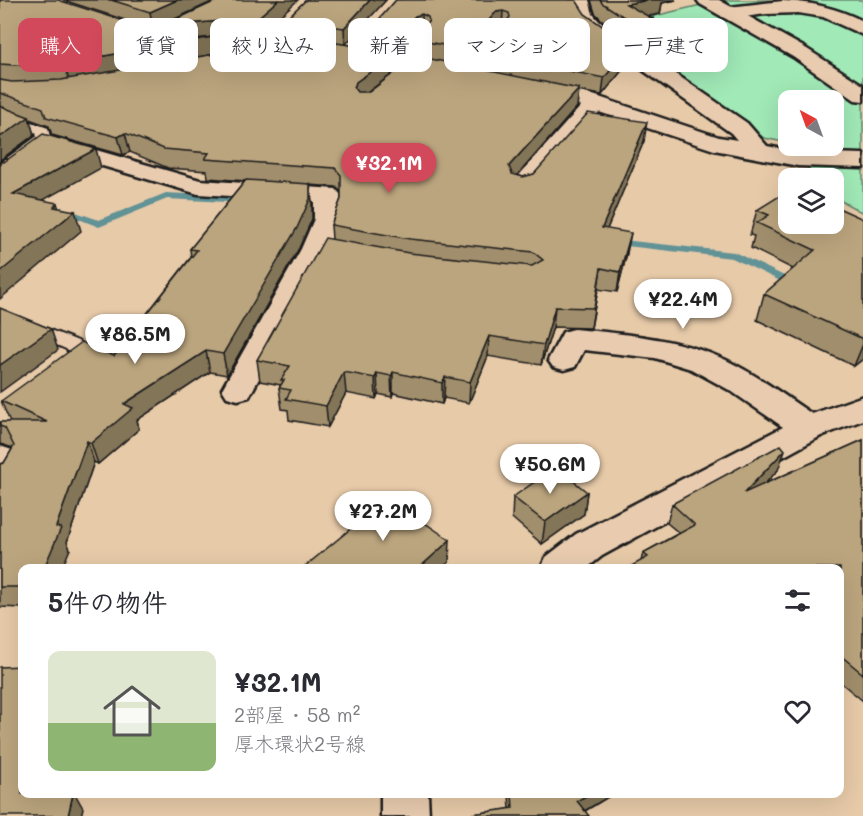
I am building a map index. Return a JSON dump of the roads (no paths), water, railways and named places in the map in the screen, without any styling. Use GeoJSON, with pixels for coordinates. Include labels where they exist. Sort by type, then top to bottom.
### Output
{"type":"FeatureCollection","features":[{"type":"Feature","properties":{"kind":"street"},"geometry":{"type":"LineString","coordinates":[[706,0],[800,53],[863,95]]}},
{"type":"Feature","properties":{"kind":"street"},"geometry":{"type":"LineString","coordinates":[[574,2],[592,25],[739,128],[759,151]]}},
{"type":"Feature","properties":{"kind":"street"},"geometry":{"type":"LineString","coordinates":[[729,13],[779,6],[811,7],[832,12],[863,29]]}},
{"type":"Feature","properties":{"kind":"street"},"geometry":{"type":"LineString","coordinates":[[198,48],[274,42],[229,61],[198,66]]}},
{"type":"Feature","properties":{"kind":"street"},"geometry":{"type":"LineString","coordinates":[[432,70],[488,79]]}},
{"type":"Feature","properties":{"kind":"street"},"geometry":{"type":"LineString","coordinates":[[510,84],[595,103],[714,143],[759,151],[796,168]]}},
{"type":"Feature","properties":{"kind":"street"},"geometry":{"type":"LineString","coordinates":[[507,167],[528,180],[595,103]]}},
{"type":"Feature","properties":{"kind":"street"},"geometry":{"type":"LineString","coordinates":[[0,174],[44,142],[198,187],[327,194],[326,251],[238,389]]}},
{"type":"Feature","properties":{"kind":"street"},"geometry":{"type":"LineString","coordinates":[[806,168],[863,161]]}},
{"type":"Feature","properties":{"kind":"street"},"geometry":{"type":"LineString","coordinates":[[564,360],[574,339],[651,346],[720,370],[809,428]]}},
{"type":"Feature","properties":{"kind":"street"},"geometry":{"type":"LineString","coordinates":[[565,564],[589,545],[809,428],[863,406]]}},
{"type":"Feature","properties":{"kind":"street"},"geometry":{"type":"LineString","coordinates":[[0,459],[3,466],[0,473]]}},
{"type":"Feature","properties":{"kind":"street"},"geometry":{"type":"LineString","coordinates":[[405,798],[405,816]]}},
{"type":"Feature","properties":{"kind":"lane"},"geometry":{"type":"LineString","coordinates":[[0,115],[43,131],[44,142]]}},
{"type":"Feature","properties":{"kind":"lane"},"geometry":{"type":"LineString","coordinates":[[0,315],[72,345],[81,351],[67,361]]}},
{"type":"Feature","properties":{"kind":"waterway"},"geometry":{"type":"LineString","coordinates":[[61,210],[99,224],[166,196],[247,200]]}},
{"type":"Feature","properties":{"kind":"waterway"},"geometry":{"type":"LineString","coordinates":[[613,242],[734,255],[799,286]]}}]}
